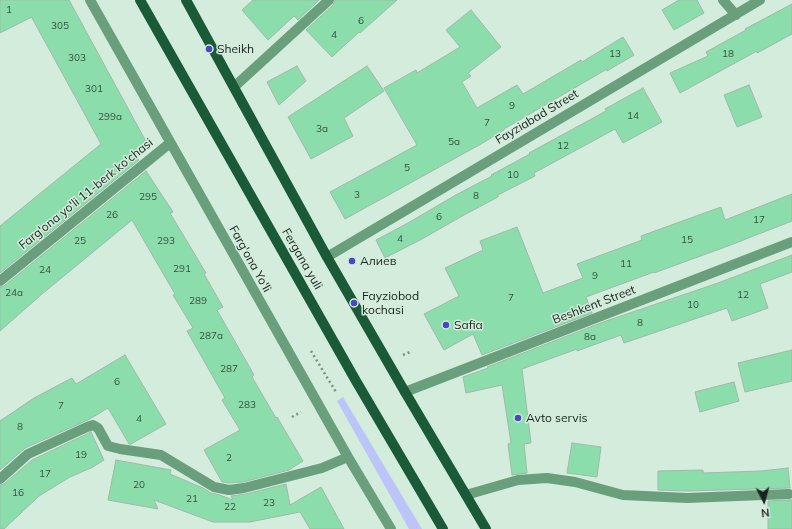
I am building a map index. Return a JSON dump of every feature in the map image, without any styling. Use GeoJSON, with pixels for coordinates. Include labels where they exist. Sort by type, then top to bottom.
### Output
{"type":"FeatureCollection","features":[{"type":"Feature","properties":{"kind":"main road","name":"Fergana yuli"},"geometry":{"type":"LineString","coordinates":[[139,0],[356,381],[443,529]]}},
{"type":"Feature","properties":{"kind":"main road","name":"Fergana yuli"},"geometry":{"type":"LineString","coordinates":[[186,0],[327,257],[486,529]]}},
{"type":"Feature","properties":{"kind":"street","name":"Farg'ona Yo'li"},"geometry":{"type":"LineString","coordinates":[[90,0],[348,457],[391,529]]}},
{"type":"Feature","properties":{"kind":"street"},"geometry":{"type":"LineString","coordinates":[[234,87],[329,0]]}},
{"type":"Feature","properties":{"kind":"street"},"geometry":{"type":"LineString","coordinates":[[723,0],[736,15]]}},
{"type":"Feature","properties":{"kind":"street","name":"Fayziabad Street"},"geometry":{"type":"LineString","coordinates":[[327,257],[760,0]]}},
{"type":"Feature","properties":{"kind":"street","name":"Farg'ona yo'li 11-berk ko'chasi"},"geometry":{"type":"LineString","coordinates":[[0,281],[170,143]]}},
{"type":"Feature","properties":{"kind":"street","name":"Beshkent Street"},"geometry":{"type":"LineString","coordinates":[[405,392],[792,242]]}},
{"type":"Feature","properties":{"kind":"street"},"geometry":{"type":"LineString","coordinates":[[0,479],[28,454],[93,425],[98,428],[108,446],[161,455],[214,487],[230,490],[244,488],[322,468],[348,457]]}},
{"type":"Feature","properties":{"kind":"street"},"geometry":{"type":"LineString","coordinates":[[466,495],[518,480],[547,478],[575,482],[623,495],[687,498],[789,494]]}},
{"type":"Feature","properties":{"kind":"path"},"geometry":{"type":"LineString","coordinates":[[311,351],[336,392]]}},
{"type":"Feature","properties":{"kind":"path"},"geometry":{"type":"LineString","coordinates":[[403,355],[410,352]]}},
{"type":"Feature","properties":{"kind":"path"},"geometry":{"type":"LineString","coordinates":[[292,417],[301,412]]}},
{"type":"Feature","properties":{"kind":"shaded area"},"geometry":{"type":"Polygon","coordinates":[[[343,397],[422,529],[409,529],[337,401],[343,397]]]}},
{"type":"Feature","properties":{"kind":"building"},"geometry":{"type":"Polygon","coordinates":[[[0,0],[69,0],[149,147],[135,155],[139,160],[0,273],[0,226],[101,144],[32,17],[0,33],[0,0]]]}},
{"type":"Feature","properties":{"kind":"building"},"geometry":{"type":"Polygon","coordinates":[[[253,0],[319,0],[298,20],[294,16],[268,40],[242,10],[253,0]]]}},
{"type":"Feature","properties":{"kind":"building"},"geometry":{"type":"Polygon","coordinates":[[[335,0],[397,0],[332,57],[306,30],[333,5],[335,0]]]}},
{"type":"Feature","properties":{"kind":"building"},"geometry":{"type":"Polygon","coordinates":[[[679,0],[697,0],[704,13],[674,30],[662,10],[679,0]]]}},
{"type":"Feature","properties":{"kind":"building"},"geometry":{"type":"Polygon","coordinates":[[[792,4],[792,34],[757,53],[757,51],[680,93],[670,73],[708,56],[706,52],[792,4]]]}},
{"type":"Feature","properties":{"kind":"building"},"geometry":{"type":"Polygon","coordinates":[[[471,10],[501,47],[468,73],[471,76],[462,82],[477,108],[517,85],[523,94],[581,60],[582,62],[623,37],[634,55],[607,71],[607,69],[481,144],[345,219],[330,192],[417,145],[384,88],[416,70],[417,73],[460,47],[446,30],[471,10]]]}},
{"type":"Feature","properties":{"kind":"building"},"geometry":{"type":"Polygon","coordinates":[[[297,66],[306,81],[279,105],[267,82],[297,66]]]}},
{"type":"Feature","properties":{"kind":"building"},"geometry":{"type":"Polygon","coordinates":[[[367,66],[384,91],[344,118],[353,136],[311,159],[288,117],[367,66]]]}},
{"type":"Feature","properties":{"kind":"building"},"geometry":{"type":"Polygon","coordinates":[[[749,85],[762,117],[737,127],[724,95],[749,85]]]}},
{"type":"Feature","properties":{"kind":"building"},"geometry":{"type":"Polygon","coordinates":[[[643,88],[662,122],[623,143],[615,129],[534,173],[535,176],[498,195],[498,197],[385,258],[376,240],[492,176],[491,175],[606,111],[605,109],[643,88]]]}},
{"type":"Feature","properties":{"kind":"building"},"geometry":{"type":"Polygon","coordinates":[[[146,171],[173,212],[170,213],[206,273],[204,274],[223,307],[217,310],[254,375],[252,377],[303,461],[289,470],[243,482],[222,482],[204,450],[240,430],[222,400],[225,398],[187,331],[193,328],[132,220],[42,294],[0,331],[0,287],[4,286],[146,171]]]}},
{"type":"Feature","properties":{"kind":"building"},"geometry":{"type":"Polygon","coordinates":[[[792,194],[792,221],[728,246],[586,297],[592,313],[482,355],[473,334],[444,350],[424,314],[459,296],[445,268],[483,250],[480,241],[517,227],[543,293],[583,278],[577,264],[642,240],[641,236],[721,207],[725,220],[792,194]]]}},
{"type":"Feature","properties":{"kind":"building"},"geometry":{"type":"Polygon","coordinates":[[[792,255],[792,272],[760,284],[768,308],[732,321],[727,308],[624,343],[621,335],[522,369],[531,443],[524,444],[527,473],[512,475],[508,444],[511,443],[502,385],[466,393],[463,377],[606,321],[718,283],[792,255]]]}},
{"type":"Feature","properties":{"kind":"building"},"geometry":{"type":"Polygon","coordinates":[[[792,350],[792,381],[745,392],[738,363],[792,350]]]}},
{"type":"Feature","properties":{"kind":"building"},"geometry":{"type":"Polygon","coordinates":[[[125,355],[166,424],[129,444],[108,408],[88,420],[25,448],[0,470],[0,421],[34,398],[72,378],[76,384],[125,355]]]}},
{"type":"Feature","properties":{"kind":"building"},"geometry":{"type":"Polygon","coordinates":[[[734,382],[739,401],[700,412],[695,392],[734,382]]]}},
{"type":"Feature","properties":{"kind":"building"},"geometry":{"type":"Polygon","coordinates":[[[91,432],[104,460],[93,467],[70,477],[39,496],[4,529],[0,529],[0,485],[4,484],[32,460],[91,432]]]}},
{"type":"Feature","properties":{"kind":"building"},"geometry":{"type":"Polygon","coordinates":[[[572,443],[601,447],[597,477],[567,473],[572,443]]]}},
{"type":"Feature","properties":{"kind":"building"},"geometry":{"type":"Polygon","coordinates":[[[116,460],[171,470],[170,474],[211,493],[233,500],[231,496],[246,494],[286,484],[290,505],[321,487],[344,529],[310,529],[300,512],[250,522],[213,522],[154,500],[158,509],[108,500],[116,460]]]}},
{"type":"Feature","properties":{"kind":"building"},"geometry":{"type":"Polygon","coordinates":[[[788,468],[790,488],[687,491],[658,490],[658,471],[703,470],[703,473],[761,471],[788,468]]]}},
{"type":"Feature","properties":{"kind":"building"},"geometry":{"type":"Polygon","coordinates":[[[792,500],[792,529],[768,529],[768,501],[792,500]]]}},
{"type":"Feature","properties":{"kind":"place","name":"Sheikh"},"geometry":{"type":"Point","coordinates":[209,49]}},
{"type":"Feature","properties":{"kind":"place","name":"Алиев"},"geometry":{"type":"Point","coordinates":[352,261]}},
{"type":"Feature","properties":{"kind":"place","name":"Fayziobod kochasi"},"geometry":{"type":"Point","coordinates":[354,303]}},
{"type":"Feature","properties":{"kind":"place","name":"Safia"},"geometry":{"type":"Point","coordinates":[446,325]}},
{"type":"Feature","properties":{"kind":"place","name":"Avto servis"},"geometry":{"type":"Point","coordinates":[518,418]}}]}
